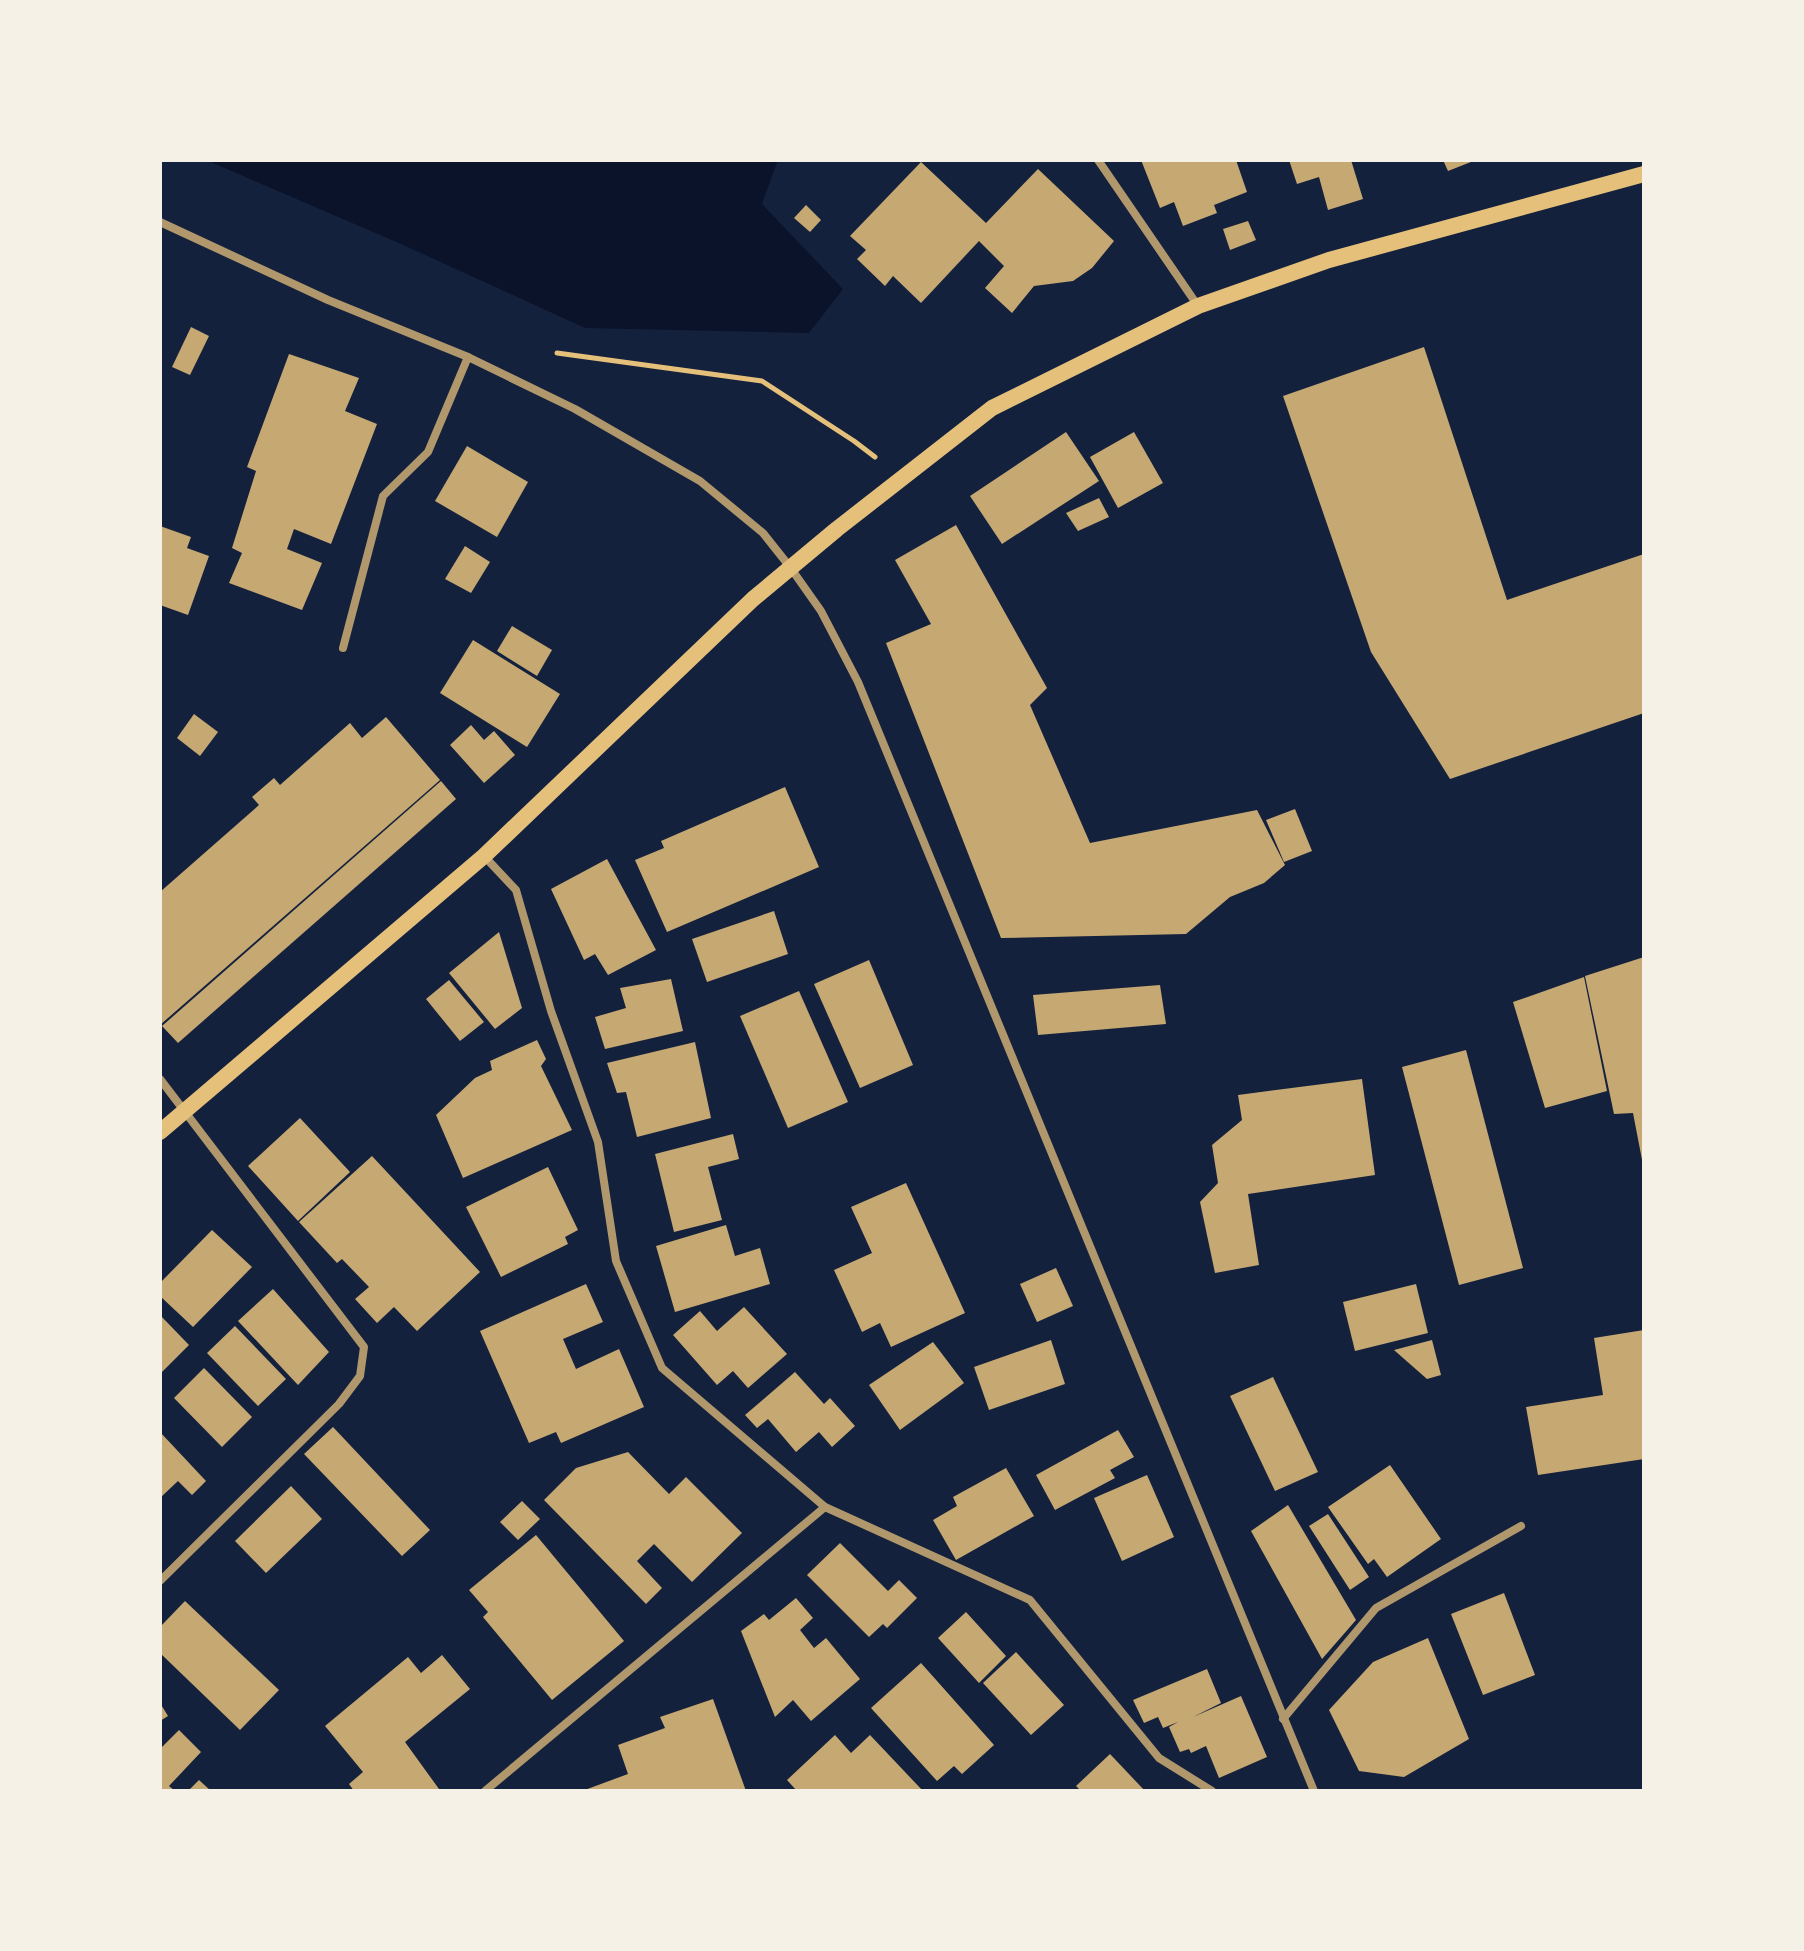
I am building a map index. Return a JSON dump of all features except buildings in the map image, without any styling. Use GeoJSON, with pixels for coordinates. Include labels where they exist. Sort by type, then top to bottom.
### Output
{"type":"FeatureCollection","features":[{"type":"Feature","properties":{"kind":"main road"},"geometry":{"type":"LineString","coordinates":[[160,1132],[484,856],[753,599],[992,408],[1198,306],[1329,260],[1644,174]]}},
{"type":"Feature","properties":{"kind":"street"},"geometry":{"type":"LineString","coordinates":[[1098,160],[1198,306]]}},
{"type":"Feature","properties":{"kind":"street"},"geometry":{"type":"LineString","coordinates":[[160,222],[328,300],[468,357],[575,409],[700,481],[763,533],[790,567],[821,611],[858,682],[1314,1791]]}},
{"type":"Feature","properties":{"kind":"street"},"geometry":{"type":"LineString","coordinates":[[343,648],[383,496],[428,452],[468,357]]}},
{"type":"Feature","properties":{"kind":"street"},"geometry":{"type":"LineString","coordinates":[[484,856],[516,890],[551,1011],[598,1142],[616,1261],[662,1368],[825,1507],[1030,1600],[1159,1758],[1212,1791]]}},
{"type":"Feature","properties":{"kind":"street"},"geometry":{"type":"LineString","coordinates":[[160,1079],[364,1347],[360,1376],[339,1404],[160,1581]]}},
{"type":"Feature","properties":{"kind":"street"},"geometry":{"type":"LineString","coordinates":[[485,1791],[825,1507]]}},
{"type":"Feature","properties":{"kind":"street"},"geometry":{"type":"LineString","coordinates":[[1283,1719],[1376,1608],[1521,1526]]}},
{"type":"Feature","properties":{"kind":"path"},"geometry":{"type":"LineString","coordinates":[[557,353],[762,381],[876,458]]}},
{"type":"Feature","properties":{"kind":"water"},"geometry":{"type":"Polygon","coordinates":[[[206,160],[778,160],[762,204],[843,289],[809,333],[585,328],[206,160]]]}}]}
